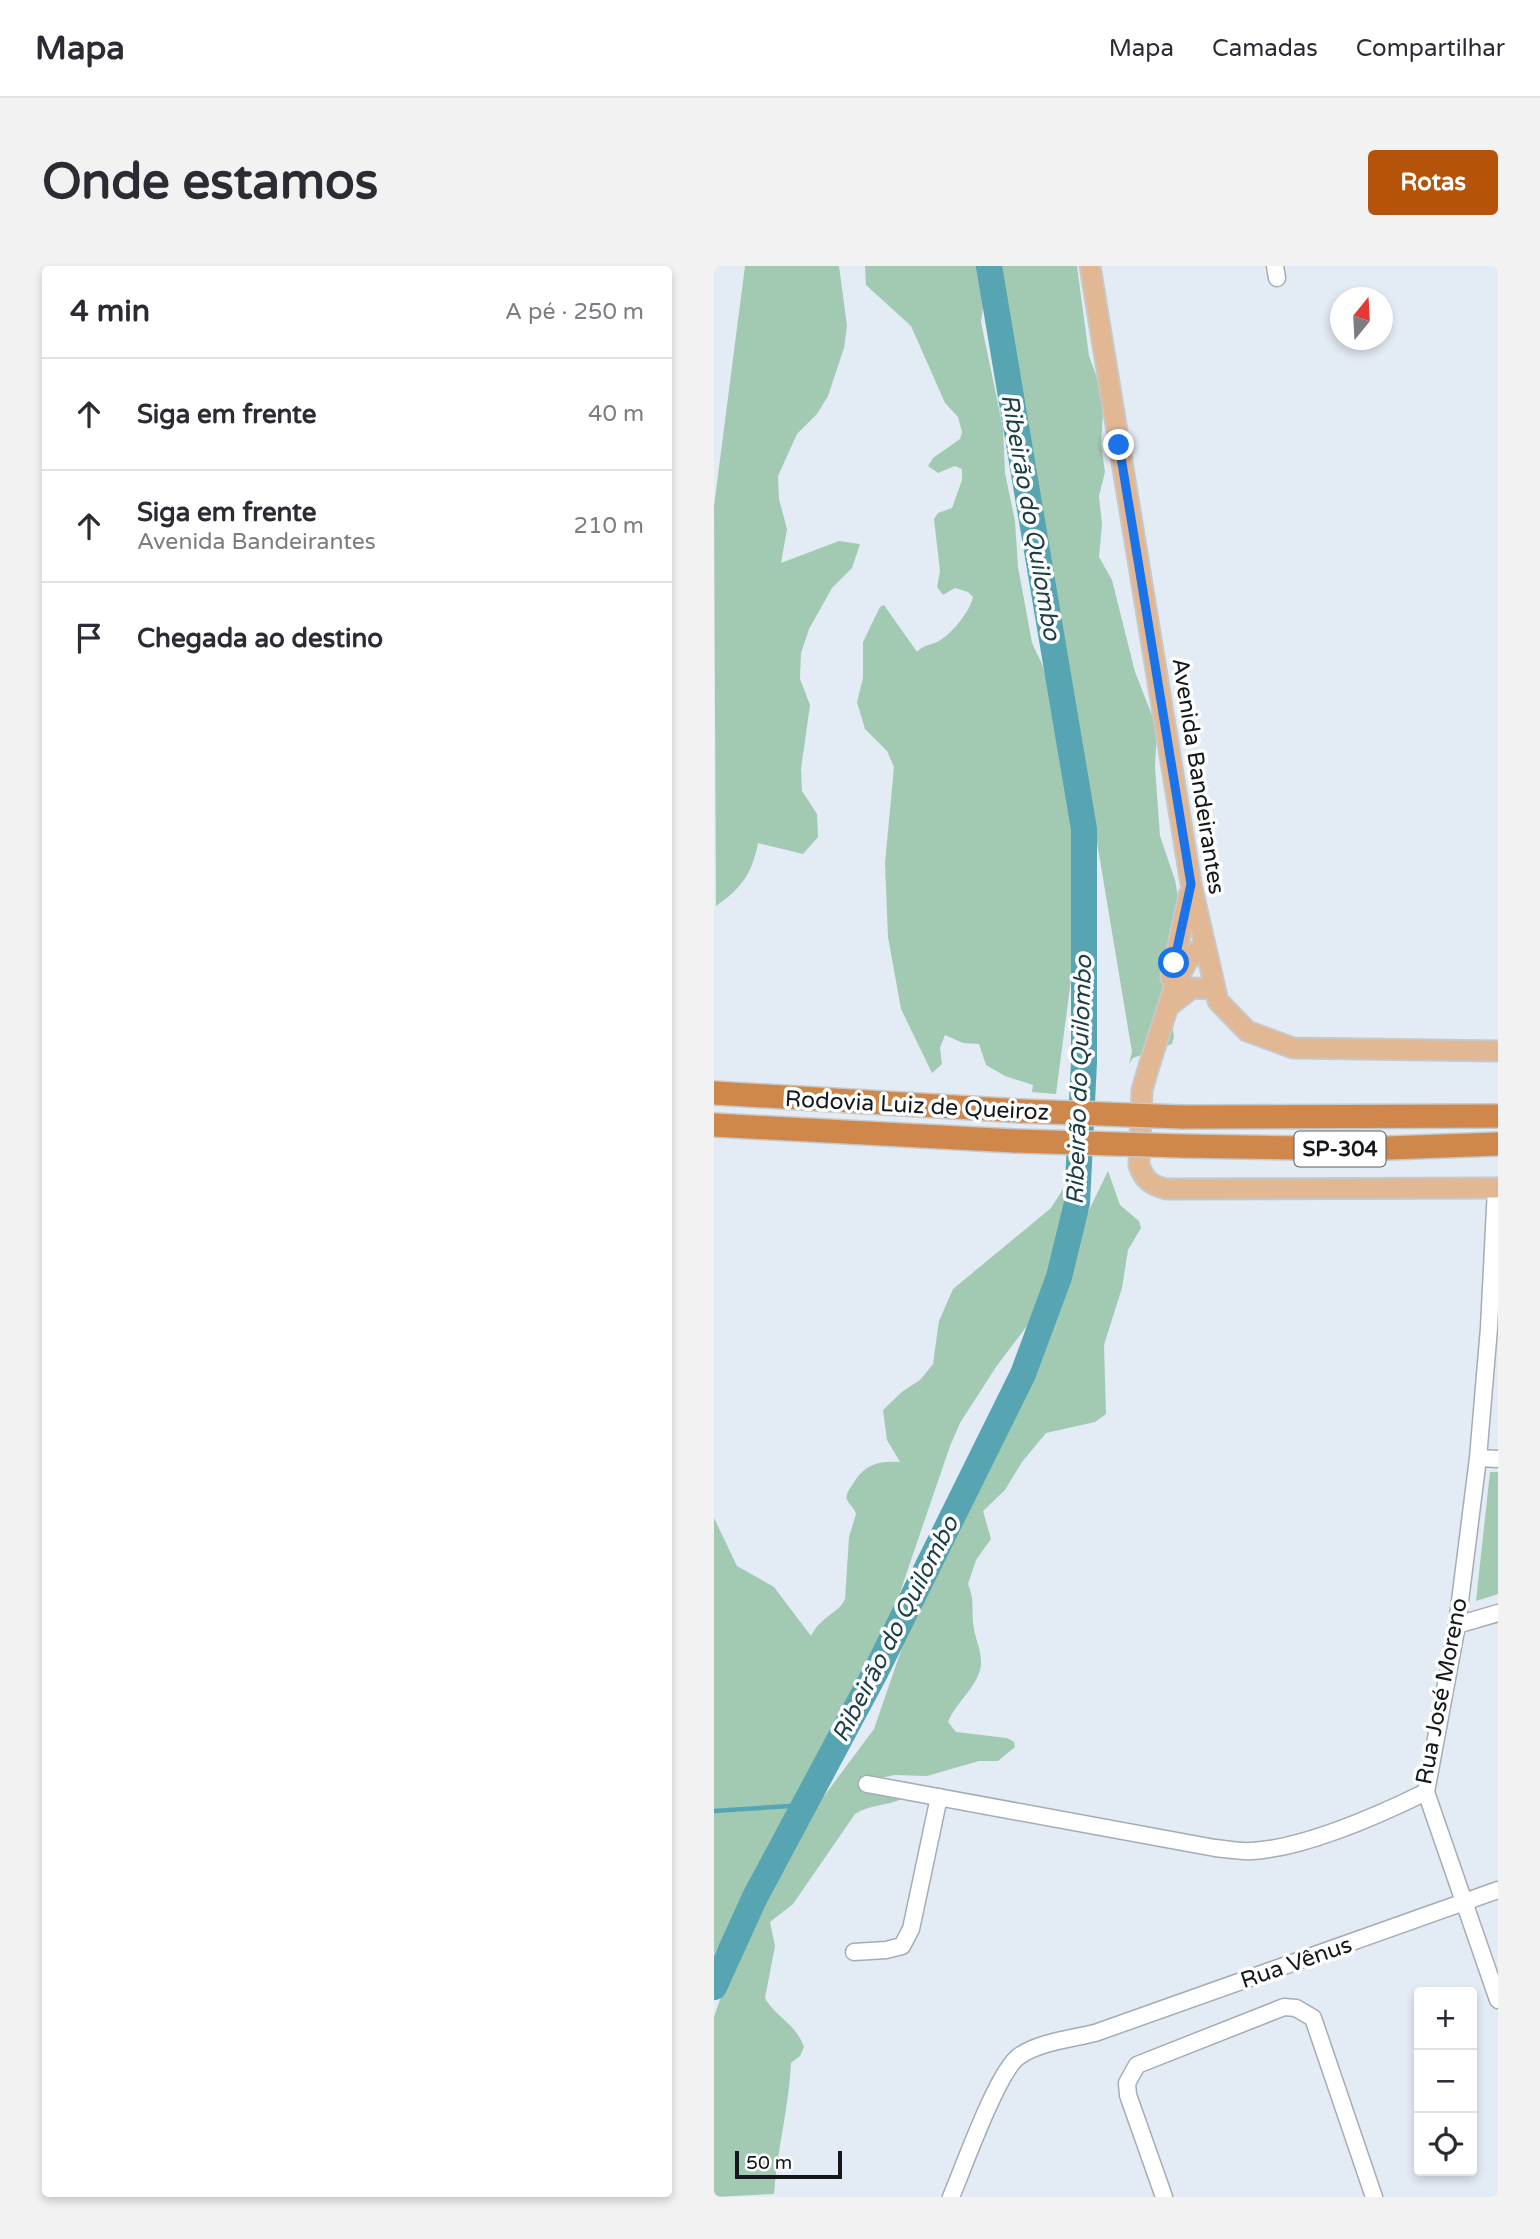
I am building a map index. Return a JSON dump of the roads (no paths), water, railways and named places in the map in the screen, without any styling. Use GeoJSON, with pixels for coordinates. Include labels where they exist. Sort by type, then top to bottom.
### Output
{"type":"FeatureCollection","features":[{"type":"Feature","properties":{"kind":"highway","name":"Rodovia Luiz de Queiroz"},"geometry":{"type":"LineString","coordinates":[[714,1093],[1021,1111],[1182,1117],[1498,1116]]}},
{"type":"Feature","properties":{"kind":"highway"},"geometry":{"type":"LineString","coordinates":[[1341,1118],[1498,1106]]}},
{"type":"Feature","properties":{"kind":"highway","name":"Rodovia Luiz de Queiroz"},"geometry":{"type":"LineString","coordinates":[[714,1125],[1015,1141],[1182,1146],[1361,1149],[1498,1144]]}},
{"type":"Feature","properties":{"kind":"main road","name":"Avenida Bandeirantes"},"geometry":{"type":"LineString","coordinates":[[1090,266],[1191,884],[1214,989],[1225,1010],[1247,1031],[1293,1048],[1498,1051]]}},
{"type":"Feature","properties":{"kind":"main road"},"geometry":{"type":"LineString","coordinates":[[1170,1005],[1167,994],[1191,884]]}},
{"type":"Feature","properties":{"kind":"main road"},"geometry":{"type":"LineString","coordinates":[[1205,952],[1182,968],[1142,1090],[1139,1165],[1143,1176],[1153,1185],[1166,1189],[1497,1188]]}},
{"type":"Feature","properties":{"kind":"main road"},"geometry":{"type":"LineString","coordinates":[[1170,1005],[1192,988],[1214,989]]}},
{"type":"Feature","properties":{"kind":"street","name":"Rua José Moreno"},"geometry":{"type":"LineString","coordinates":[[867,1784],[1214,1848],[1252,1851],[1289,1845],[1387,1812],[1426,1792],[1457,1625],[1494,1328],[1497,1188]]}},
{"type":"Feature","properties":{"kind":"street"},"geometry":{"type":"LineString","coordinates":[[1478,1458],[1498,1459]]}},
{"type":"Feature","properties":{"kind":"street"},"geometry":{"type":"LineString","coordinates":[[1457,1625],[1498,1613]]}},
{"type":"Feature","properties":{"kind":"street"},"geometry":{"type":"LineString","coordinates":[[1426,1792],[1498,2000]]}},
{"type":"Feature","properties":{"kind":"street"},"geometry":{"type":"LineString","coordinates":[[854,1952],[902,1946],[911,1929],[939,1797]]}},
{"type":"Feature","properties":{"kind":"street","name":"Rua Vênus"},"geometry":{"type":"LineString","coordinates":[[951,2197],[997,2090],[1017,2057],[1034,2049],[1095,2033],[1498,1890]]}},
{"type":"Feature","properties":{"kind":"street"},"geometry":{"type":"LineString","coordinates":[[1164,2197],[1128,2095],[1130,2075],[1137,2065],[1284,2007],[1296,2008],[1313,2018],[1374,2197]]}},
{"type":"Feature","properties":{"kind":"waterway","name":"Ribeirão do Quilombo"},"geometry":{"type":"LineString","coordinates":[[714,1987],[755,1897],[876,1671],[1023,1374],[1059,1277],[1077,1203],[1084,1062],[1084,829],[989,266]]}},
{"type":"Feature","properties":{"kind":"waterway"},"geometry":{"type":"LineString","coordinates":[[714,1811],[806,1805]]}}]}
